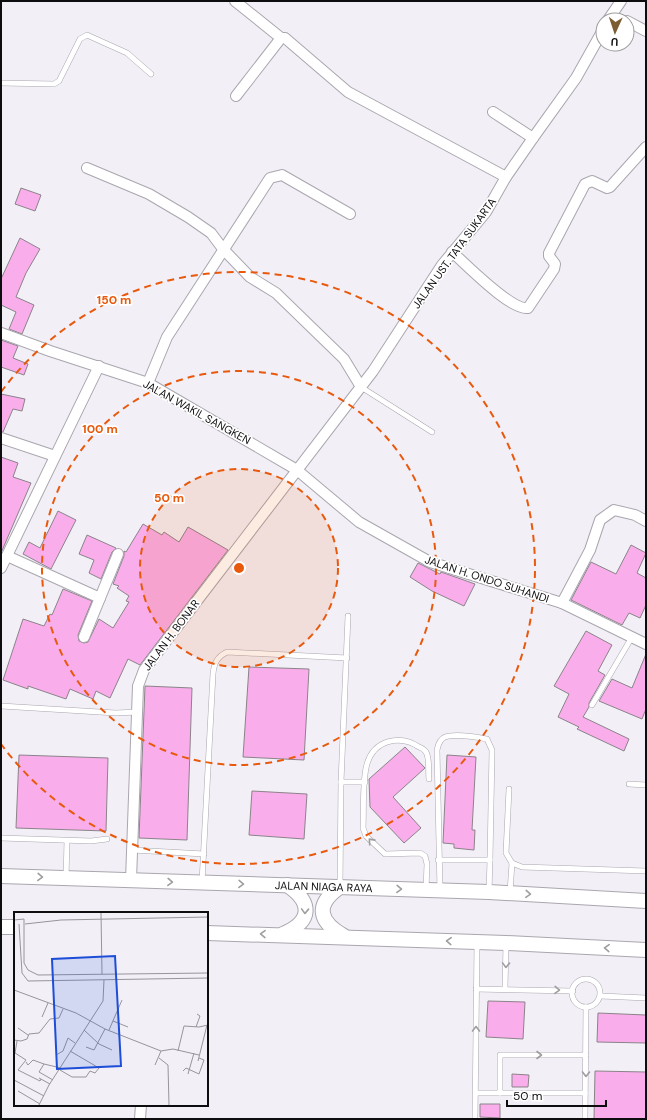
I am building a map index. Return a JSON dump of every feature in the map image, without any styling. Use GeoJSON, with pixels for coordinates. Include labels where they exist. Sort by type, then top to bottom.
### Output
{"type":"FeatureCollection","features":[{"type":"Feature","properties":{"kind":"main road","name":"JALAN NIAGA RAYA"},"geometry":{"type":"LineString","coordinates":[[1,876],[489,892],[646,901]]}},
{"type":"Feature","properties":{"kind":"main road"},"geometry":{"type":"LineString","coordinates":[[284,934],[297,928],[305,918],[305,905],[299,894],[286,885]]}},
{"type":"Feature","properties":{"kind":"main road"},"geometry":{"type":"LineString","coordinates":[[340,887],[328,895],[323,907],[324,919],[331,929],[344,937]]}},
{"type":"Feature","properties":{"kind":"main road"},"geometry":{"type":"LineString","coordinates":[[1,927],[14,928]]}},
{"type":"Feature","properties":{"kind":"main road"},"geometry":{"type":"LineString","coordinates":[[208,933],[284,934],[646,950]]}},
{"type":"Feature","properties":{"kind":"street"},"geometry":{"type":"LineString","coordinates":[[235,1],[281,38],[286,38],[348,92],[506,177]]}},
{"type":"Feature","properties":{"kind":"street"},"geometry":{"type":"LineString","coordinates":[[613,12],[620,1]]}},
{"type":"Feature","properties":{"kind":"street"},"geometry":{"type":"LineString","coordinates":[[635,26],[646,31]]}},
{"type":"Feature","properties":{"kind":"street"},"geometry":{"type":"LineString","coordinates":[[236,96],[281,38]]}},
{"type":"Feature","properties":{"kind":"street","name":"JALAN UST. TATA SUKARTA"},"geometry":{"type":"LineString","coordinates":[[297,470],[361,387],[452,252],[486,212],[506,177],[576,78],[595,44]]}},
{"type":"Feature","properties":{"kind":"street"},"geometry":{"type":"LineString","coordinates":[[493,112],[533,138]]}},
{"type":"Feature","properties":{"kind":"street"},"geometry":{"type":"LineString","coordinates":[[452,252],[506,300],[523,308],[528,308],[554,269],[555,264],[549,256],[549,252],[585,184],[592,181],[606,188],[610,186],[646,146]]}},
{"type":"Feature","properties":{"kind":"street"},"geometry":{"type":"LineString","coordinates":[[87,168],[149,194],[188,217],[211,233],[223,249],[250,277],[276,293],[290,305],[344,358],[361,387]]}},
{"type":"Feature","properties":{"kind":"street"},"geometry":{"type":"LineString","coordinates":[[148,383],[167,337],[270,178],[276,175],[282,176],[350,214]]}},
{"type":"Feature","properties":{"kind":"street","name":"JALAN WAKIL SANGKEN"},"geometry":{"type":"LineString","coordinates":[[1,333],[50,351],[148,383],[297,470]]}},
{"type":"Feature","properties":{"kind":"street"},"geometry":{"type":"LineString","coordinates":[[1,568],[99,366]]}},
{"type":"Feature","properties":{"kind":"street"},"geometry":{"type":"LineString","coordinates":[[1,438],[55,456]]}},
{"type":"Feature","properties":{"kind":"street","name":"JALAN H. ONDO SUHANDI"},"geometry":{"type":"LineString","coordinates":[[297,470],[360,522],[430,562],[562,604],[646,644]]}},
{"type":"Feature","properties":{"kind":"street","name":"JALAN H. BONAR"},"geometry":{"type":"LineString","coordinates":[[131,880],[138,686],[144,670],[297,470]]}},
{"type":"Feature","properties":{"kind":"street"},"geometry":{"type":"LineString","coordinates":[[562,604],[590,550],[600,520],[614,510],[634,515],[646,521]]}},
{"type":"Feature","properties":{"kind":"street"},"geometry":{"type":"LineString","coordinates":[[84,637],[118,554]]}},
{"type":"Feature","properties":{"kind":"street"},"geometry":{"type":"LineString","coordinates":[[6,556],[100,598]]}},
{"type":"Feature","properties":{"kind":"street"},"geometry":{"type":"LineString","coordinates":[[140,1106],[140,1119]]}},
{"type":"Feature","properties":{"kind":"lane"},"geometry":{"type":"LineString","coordinates":[[1,83],[54,84],[59,81],[80,39],[87,35],[127,53],[152,74]]}},
{"type":"Feature","properties":{"kind":"lane"},"geometry":{"type":"LineString","coordinates":[[361,387],[432,432]]}},
{"type":"Feature","properties":{"kind":"lane"},"geometry":{"type":"LineString","coordinates":[[340,887],[341,782],[348,616]]}},
{"type":"Feature","properties":{"kind":"lane"},"geometry":{"type":"LineString","coordinates":[[592,706],[632,637]]}},
{"type":"Feature","properties":{"kind":"lane"},"geometry":{"type":"LineString","coordinates":[[202,883],[213,674],[216,661],[220,655],[227,652],[347,658]]}},
{"type":"Feature","properties":{"kind":"lane"},"geometry":{"type":"LineString","coordinates":[[1,706],[116,713],[138,712]]}},
{"type":"Feature","properties":{"kind":"lane"},"geometry":{"type":"LineString","coordinates":[[433,891],[438,860],[437,750],[439,742],[445,737],[454,736],[480,738],[487,740],[490,744],[489,892]]}},
{"type":"Feature","properties":{"kind":"lane"},"geometry":{"type":"LineString","coordinates":[[428,779],[427,756],[425,750],[414,744],[394,739],[383,743],[367,763],[363,828],[364,833],[385,854],[420,853],[425,856],[433,891]]}},
{"type":"Feature","properties":{"kind":"lane"},"geometry":{"type":"LineString","coordinates":[[341,782],[365,782]]}},
{"type":"Feature","properties":{"kind":"lane"},"geometry":{"type":"LineString","coordinates":[[629,784],[646,784]]}},
{"type":"Feature","properties":{"kind":"lane"},"geometry":{"type":"LineString","coordinates":[[509,789],[506,853],[512,863],[510,893]]}},
{"type":"Feature","properties":{"kind":"lane"},"geometry":{"type":"LineString","coordinates":[[1,838],[101,841],[107,839]]}},
{"type":"Feature","properties":{"kind":"lane"},"geometry":{"type":"LineString","coordinates":[[66,878],[67,840]]}},
{"type":"Feature","properties":{"kind":"lane"},"geometry":{"type":"LineString","coordinates":[[132,850],[204,854]]}},
{"type":"Feature","properties":{"kind":"lane"},"geometry":{"type":"LineString","coordinates":[[438,860],[490,860]]}},
{"type":"Feature","properties":{"kind":"lane"},"geometry":{"type":"LineString","coordinates":[[512,863],[522,867],[646,871]]}},
{"type":"Feature","properties":{"kind":"lane"},"geometry":{"type":"LineString","coordinates":[[475,1119],[476,942]]}},
{"type":"Feature","properties":{"kind":"lane"},"geometry":{"type":"LineString","coordinates":[[505,988],[506,943]]}},
{"type":"Feature","properties":{"kind":"lane"},"geometry":{"type":"LineString","coordinates":[[582,980],[591,980],[599,986],[601,996],[596,1004],[586,1007],[577,1004],[572,996],[572,991],[578,982],[582,980]]}},
{"type":"Feature","properties":{"kind":"lane"},"geometry":{"type":"LineString","coordinates":[[476,989],[505,988],[572,991]]}},
{"type":"Feature","properties":{"kind":"lane"},"geometry":{"type":"LineString","coordinates":[[601,996],[646,998]]}},
{"type":"Feature","properties":{"kind":"lane"},"geometry":{"type":"LineString","coordinates":[[585,1119],[586,1007]]}},
{"type":"Feature","properties":{"kind":"lane"},"geometry":{"type":"LineString","coordinates":[[500,1093],[500,1055],[586,1056]]}},
{"type":"Feature","properties":{"kind":"lane"},"geometry":{"type":"LineString","coordinates":[[476,1093],[586,1093]]}},
{"type":"Feature","properties":{"kind":"building"},"geometry":{"type":"Polygon","coordinates":[[[21,188],[41,195],[35,211],[15,204],[21,188]]]}},
{"type":"Feature","properties":{"kind":"building"},"geometry":{"type":"Polygon","coordinates":[[[20,238],[40,249],[26,273],[16,297],[34,305],[22,334],[9,329],[16,312],[1,305],[1,279],[20,238]]]}},
{"type":"Feature","properties":{"kind":"building"},"geometry":{"type":"Polygon","coordinates":[[[1,340],[18,346],[13,358],[28,364],[24,375],[1,367],[1,340]]]}},
{"type":"Feature","properties":{"kind":"building"},"geometry":{"type":"Polygon","coordinates":[[[1,394],[25,399],[22,411],[13,409],[3,432],[1,432],[1,394]]]}},
{"type":"Feature","properties":{"kind":"building"},"geometry":{"type":"Polygon","coordinates":[[[1,457],[18,463],[13,477],[31,483],[1,553],[1,457]]]}},
{"type":"Feature","properties":{"kind":"building"},"geometry":{"type":"Polygon","coordinates":[[[58,511],[76,520],[51,569],[23,554],[29,542],[40,548],[58,511]]]}},
{"type":"Feature","properties":{"kind":"building"},"geometry":{"type":"Polygon","coordinates":[[[143,524],[162,535],[164,532],[179,542],[188,527],[228,550],[140,665],[128,659],[110,698],[96,691],[93,699],[70,689],[66,699],[28,686],[28,689],[3,680],[23,619],[44,626],[50,614],[52,615],[63,589],[92,601],[78,635],[79,641],[84,643],[88,642],[99,619],[113,628],[129,602],[126,601],[129,596],[117,588],[119,586],[113,584],[124,556],[124,551],[126,552],[143,524]]]}},
{"type":"Feature","properties":{"kind":"building"},"geometry":{"type":"Polygon","coordinates":[[[87,535],[116,548],[112,552],[101,579],[89,573],[94,560],[79,554],[87,535]]]}},
{"type":"Feature","properties":{"kind":"building"},"geometry":{"type":"Polygon","coordinates":[[[631,545],[646,553],[637,573],[646,578],[646,605],[640,618],[629,613],[622,625],[571,600],[591,562],[616,574],[631,545]]]}},
{"type":"Feature","properties":{"kind":"building"},"geometry":{"type":"Polygon","coordinates":[[[418,563],[440,574],[441,572],[475,584],[464,606],[432,591],[410,577],[418,563]]]}},
{"type":"Feature","properties":{"kind":"building"},"geometry":{"type":"Polygon","coordinates":[[[586,631],[612,645],[598,671],[605,675],[583,717],[629,739],[624,751],[577,729],[579,727],[558,717],[569,694],[554,686],[586,631]]]}},
{"type":"Feature","properties":{"kind":"building"},"geometry":{"type":"Polygon","coordinates":[[[646,654],[646,709],[642,719],[599,701],[612,679],[632,688],[646,654]]]}},
{"type":"Feature","properties":{"kind":"building"},"geometry":{"type":"Polygon","coordinates":[[[249,667],[309,669],[304,760],[243,757],[249,667]]]}},
{"type":"Feature","properties":{"kind":"building"},"geometry":{"type":"Polygon","coordinates":[[[145,686],[192,688],[187,840],[139,838],[145,686]]]}},
{"type":"Feature","properties":{"kind":"building"},"geometry":{"type":"Polygon","coordinates":[[[405,747],[425,768],[393,797],[421,828],[404,843],[370,807],[369,779],[405,747]]]}},
{"type":"Feature","properties":{"kind":"building"},"geometry":{"type":"Polygon","coordinates":[[[19,755],[108,758],[106,831],[16,828],[19,755]]]}},
{"type":"Feature","properties":{"kind":"building"},"geometry":{"type":"Polygon","coordinates":[[[447,755],[476,757],[472,830],[475,830],[474,850],[454,848],[454,844],[443,843],[447,755]]]}},
{"type":"Feature","properties":{"kind":"building"},"geometry":{"type":"Polygon","coordinates":[[[252,791],[307,794],[304,839],[249,835],[252,791]]]}},
{"type":"Feature","properties":{"kind":"building"},"geometry":{"type":"Polygon","coordinates":[[[488,1001],[525,1002],[523,1039],[486,1037],[488,1001]]]}},
{"type":"Feature","properties":{"kind":"building"},"geometry":{"type":"Polygon","coordinates":[[[598,1013],[646,1015],[646,1043],[597,1042],[598,1013]]]}},
{"type":"Feature","properties":{"kind":"building"},"geometry":{"type":"Polygon","coordinates":[[[595,1071],[646,1072],[646,1119],[594,1119],[595,1071]]]}},
{"type":"Feature","properties":{"kind":"building"},"geometry":{"type":"Polygon","coordinates":[[[512,1074],[529,1075],[528,1087],[512,1087],[512,1074]]]}},
{"type":"Feature","properties":{"kind":"building"},"geometry":{"type":"Polygon","coordinates":[[[480,1104],[500,1104],[500,1118],[480,1117],[480,1104]]]}}]}
